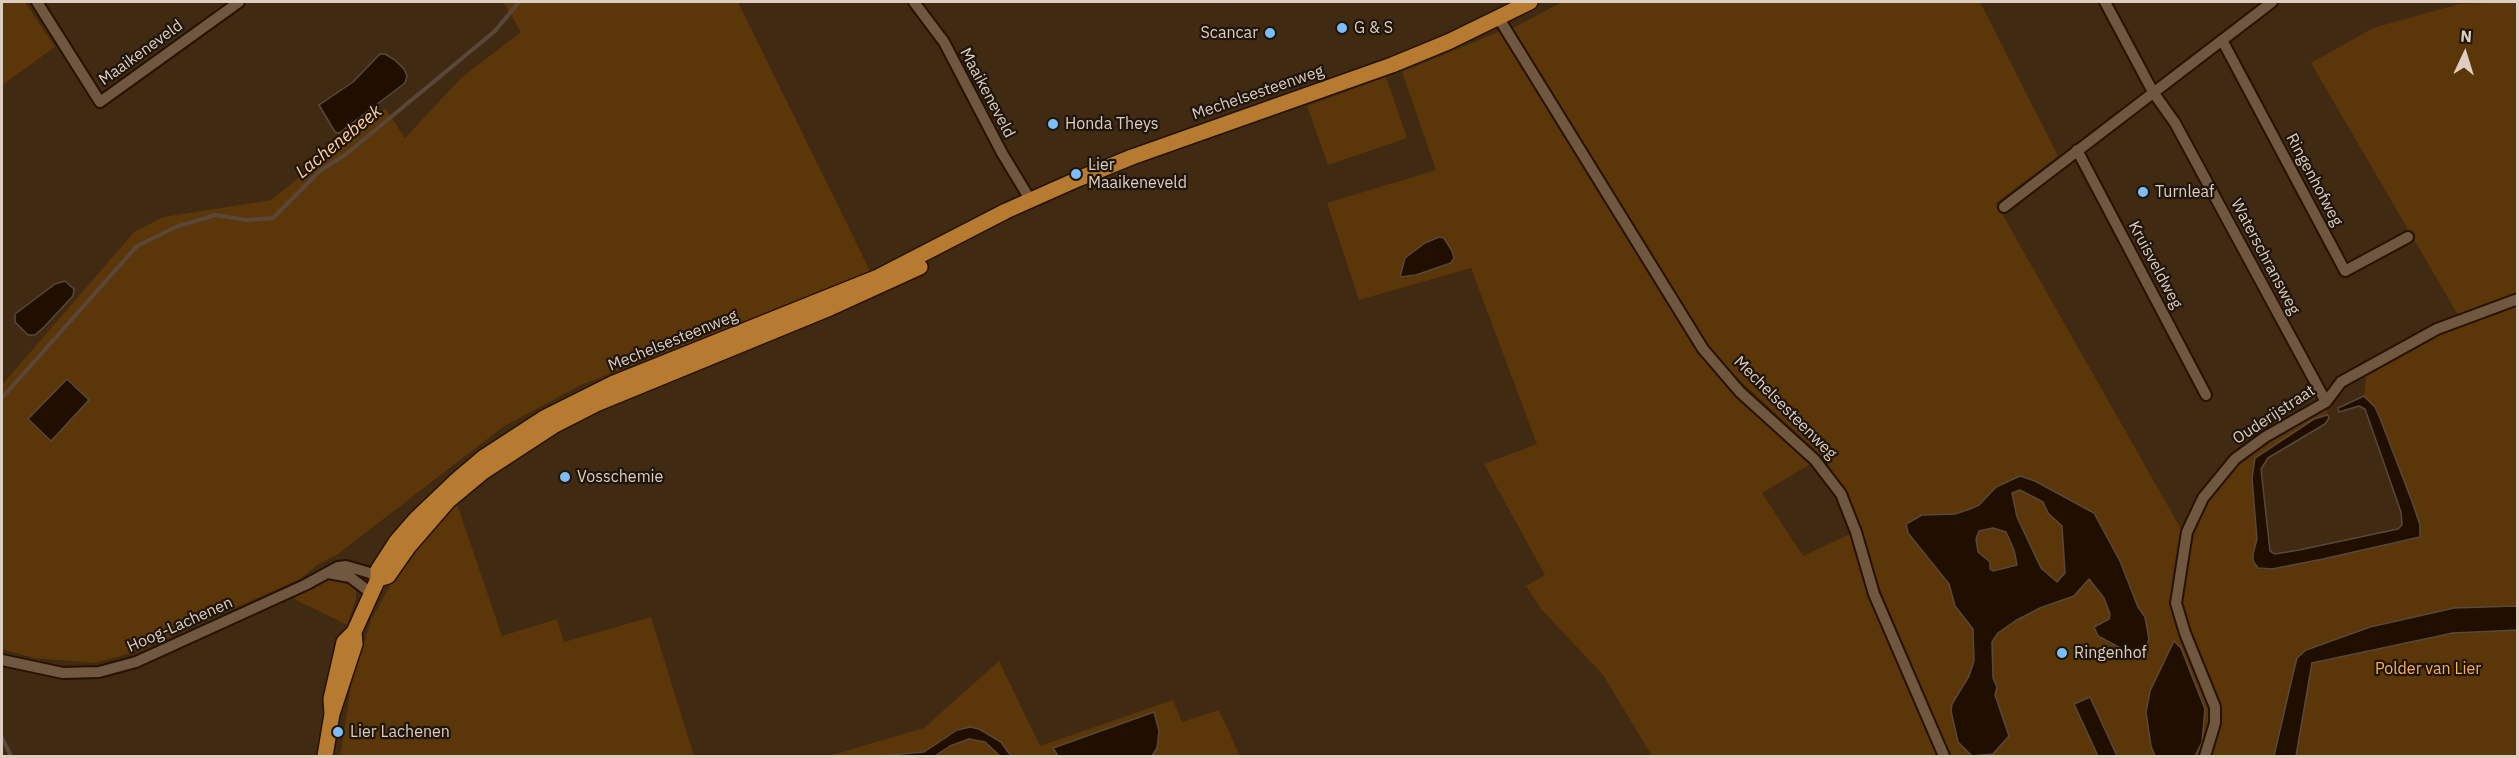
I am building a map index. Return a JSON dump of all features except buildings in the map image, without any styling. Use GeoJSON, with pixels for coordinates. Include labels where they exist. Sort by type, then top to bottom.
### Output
{"type":"FeatureCollection","features":[{"type":"Feature","properties":{"kind":"main road","name":"Mechelsesteenweg"},"geometry":{"type":"LineString","coordinates":[[325,756],[332,714],[355,644],[354,632],[378,579],[388,576],[409,546],[448,501],[483,472],[555,425],[596,404],[902,277],[1009,217],[1031,201],[1132,157],[1392,65],[1448,42],[1530,2]]}},
{"type":"Feature","properties":{"kind":"street","name":"Maaikeneveld"},"geometry":{"type":"LineString","coordinates":[[37,2],[100,102],[239,2]]}},
{"type":"Feature","properties":{"kind":"street","name":"Maaikeneveld"},"geometry":{"type":"LineString","coordinates":[[914,2],[944,42],[1002,153],[1031,201]]}},
{"type":"Feature","properties":{"kind":"street","name":"Waterschransweg"},"geometry":{"type":"LineString","coordinates":[[2105,2],[2153,92],[2175,123],[2326,402]]}},
{"type":"Feature","properties":{"kind":"street"},"geometry":{"type":"LineString","coordinates":[[2004,207],[2272,2]]}},
{"type":"Feature","properties":{"kind":"street","name":"Mechelsesteenweg"},"geometry":{"type":"LineString","coordinates":[[1496,17],[1703,349],[1740,392],[1815,460],[1841,494],[1856,532],[1874,594],[1944,756]]}},
{"type":"Feature","properties":{"kind":"street","name":"Ringenhofweg"},"geometry":{"type":"LineString","coordinates":[[2222,40],[2345,271],[2408,237]]}},
{"type":"Feature","properties":{"kind":"street","name":"Kruisveldweg"},"geometry":{"type":"LineString","coordinates":[[2077,150],[2206,394]]}},
{"type":"Feature","properties":{"kind":"street","name":"Ouderijstraat"},"geometry":{"type":"LineString","coordinates":[[2205,756],[2215,723],[2215,707],[2185,633],[2176,603],[2187,532],[2203,498],[2235,459],[2265,437],[2326,402],[2341,382],[2437,329],[2517,298]]}},
{"type":"Feature","properties":{"kind":"street","name":"Hoog-Lachenen"},"geometry":{"type":"LineString","coordinates":[[2,660],[63,673],[81,673],[136,662],[346,566],[370,573],[378,579]]}},
{"type":"Feature","properties":{"kind":"street"},"geometry":{"type":"LineString","coordinates":[[327,573],[351,577],[371,593]]}},
{"type":"Feature","properties":{"kind":"green space"},"geometry":{"type":"Polygon","coordinates":[[[2,2],[25,2],[55,47],[2,85],[2,2]]]}},
{"type":"Feature","properties":{"kind":"green space"},"geometry":{"type":"Polygon","coordinates":[[[503,2],[738,2],[871,273],[581,385],[503,427],[338,554],[317,565],[300,579],[139,651],[94,663],[34,658],[2,649],[2,385],[134,232],[163,217],[271,200],[385,108],[405,138],[461,78],[521,32],[503,2]]]}},
{"type":"Feature","properties":{"kind":"green space","name":"Ringenhof"},"geometry":{"type":"Polygon","coordinates":[[[1562,2],[1980,2],[2058,156],[1996,203],[2181,529],[2198,495],[2231,454],[2261,432],[2322,398],[2328,415],[2314,419],[2255,458],[2252,478],[2257,539],[2253,561],[2263,570],[2416,539],[2420,525],[2413,504],[2380,418],[2375,407],[2364,396],[2368,362],[2434,324],[2458,315],[2311,63],[2373,28],[2459,4],[2517,2],[2517,756],[1950,756],[1880,589],[1849,497],[1822,456],[1722,364],[1688,318],[1511,29],[1562,2]]]}},
{"type":"Feature","properties":{"kind":"green space"},"geometry":{"type":"Polygon","coordinates":[[[1503,30],[1699,352],[1812,463],[1762,493],[1803,556],[1852,533],[1940,756],[1652,756],[1603,675],[1541,609],[1526,586],[1545,575],[1484,464],[1537,444],[1471,268],[1359,300],[1327,203],[1436,170],[1402,72],[1503,30]]]}},
{"type":"Feature","properties":{"kind":"green space"},"geometry":{"type":"Polygon","coordinates":[[[1386,77],[1407,138],[1328,165],[1307,106],[1386,77]]]}},
{"type":"Feature","properties":{"kind":"green space"},"geometry":{"type":"Polygon","coordinates":[[[457,504],[502,636],[557,619],[564,642],[651,617],[694,756],[340,756],[351,686],[371,620],[402,564],[446,513],[457,504]]]}},
{"type":"Feature","properties":{"kind":"green space"},"geometry":{"type":"Polygon","coordinates":[[[331,577],[350,581],[356,589],[356,599],[347,625],[294,599],[303,589],[331,577]]]}},
{"type":"Feature","properties":{"kind":"green space"},"geometry":{"type":"Polygon","coordinates":[[[999,661],[1040,746],[1173,700],[1182,722],[1219,710],[1240,756],[1152,756],[1157,748],[1053,749],[1058,756],[1011,756],[1009,752],[957,730],[924,752],[879,756],[828,756],[924,728],[999,661]]]}},
{"type":"Feature","properties":{"kind":"green space"},"geometry":{"type":"Polygon","coordinates":[[[969,739],[985,742],[1000,756],[935,756],[950,746],[969,739]]]}},
{"type":"Feature","properties":{"kind":"shaded area"},"geometry":{"type":"Polygon","coordinates":[[[380,54],[385,54],[395,60],[404,69],[407,76],[405,83],[339,133],[335,132],[319,105],[353,82],[380,54]]]}},
{"type":"Feature","properties":{"kind":"shaded area"},"geometry":{"type":"Polygon","coordinates":[[[1439,237],[1444,238],[1452,251],[1454,258],[1451,263],[1416,275],[1400,277],[1405,258],[1425,243],[1439,237]]]}},
{"type":"Feature","properties":{"kind":"shaded area"},"geometry":{"type":"Polygon","coordinates":[[[65,281],[74,289],[73,296],[35,335],[28,335],[15,322],[15,314],[55,284],[65,281]]]}},
{"type":"Feature","properties":{"kind":"shaded area"},"geometry":{"type":"Polygon","coordinates":[[[67,379],[89,400],[51,441],[28,419],[67,379]]]}},
{"type":"Feature","properties":{"kind":"shaded area"},"geometry":{"type":"Polygon","coordinates":[[[2364,396],[2375,407],[2380,418],[2413,504],[2420,525],[2420,537],[2272,569],[2258,568],[2253,561],[2257,539],[2252,478],[2255,458],[2314,419],[2328,415],[2329,418],[2325,424],[2268,458],[2261,469],[2270,551],[2275,554],[2299,550],[2398,529],[2402,525],[2401,512],[2365,409],[2359,406],[2339,412],[2338,408],[2364,396]]]}},
{"type":"Feature","properties":{"kind":"shaded area"},"geometry":{"type":"Polygon","coordinates":[[[2020,476],[2035,481],[2094,513],[2120,561],[2138,607],[2145,617],[2149,639],[2143,654],[2137,657],[2098,636],[2094,627],[2109,619],[2110,614],[2104,598],[2089,579],[2074,596],[2040,608],[2015,621],[1998,633],[1992,642],[1993,678],[1997,687],[1995,695],[2009,736],[1993,754],[1972,756],[1958,742],[1951,711],[1952,704],[1969,676],[1974,661],[1973,629],[1955,606],[1949,584],[1908,533],[1906,524],[1922,515],[1955,514],[1970,509],[1979,505],[1996,487],[2020,476]],[[2020,490],[2012,493],[2017,517],[2041,568],[2057,582],[2065,573],[2062,526],[2048,513],[2043,502],[2020,490]],[[1993,528],[1979,531],[1976,539],[1978,552],[1990,562],[1990,569],[1993,571],[2017,565],[2014,550],[2006,532],[1993,528]]]}},
{"type":"Feature","properties":{"kind":"shaded area"},"geometry":{"type":"Polygon","coordinates":[[[2517,606],[2517,630],[2453,633],[2312,663],[2296,756],[2274,756],[2297,658],[2306,650],[2370,627],[2454,608],[2517,606]]]}},
{"type":"Feature","properties":{"kind":"shaded area"},"geometry":{"type":"Polygon","coordinates":[[[2174,641],[2181,648],[2205,709],[2202,742],[2195,756],[2155,756],[2151,746],[2146,712],[2150,691],[2174,641]]]}},
{"type":"Feature","properties":{"kind":"shaded area"},"geometry":{"type":"Polygon","coordinates":[[[2090,697],[2117,756],[2098,756],[2074,704],[2090,697]]]}},
{"type":"Feature","properties":{"kind":"shaded area"},"geometry":{"type":"Polygon","coordinates":[[[1154,712],[1159,731],[1157,748],[1152,756],[1058,756],[1053,748],[1154,712]]]}},
{"type":"Feature","properties":{"kind":"shaded area"},"geometry":{"type":"Polygon","coordinates":[[[970,727],[979,729],[1001,742],[1011,756],[1000,756],[985,742],[969,739],[950,746],[935,756],[879,756],[924,752],[957,730],[970,727]]]}},
{"type":"Feature","properties":{"kind":"waterway","name":"Lachenebeek"},"geometry":{"type":"LineString","coordinates":[[2,398],[137,246],[178,226],[216,215],[246,220],[273,218],[321,170],[345,155],[495,31],[519,2]]}},
{"type":"Feature","properties":{"kind":"waterway","name":"Lachenebeek"},"geometry":{"type":"LineString","coordinates":[[2,738],[11,756]]}},
{"type":"Feature","properties":{"kind":"place","name":"G & S"},"geometry":{"type":"Point","coordinates":[1342,28]}},
{"type":"Feature","properties":{"kind":"place","name":"Scancar"},"geometry":{"type":"Point","coordinates":[1270,33]}},
{"type":"Feature","properties":{"kind":"place","name":"Honda Theys"},"geometry":{"type":"Point","coordinates":[1053,124]}},
{"type":"Feature","properties":{"kind":"place","name":"Lier Maaikeneveld"},"geometry":{"type":"Point","coordinates":[1076,174]}},
{"type":"Feature","properties":{"kind":"place","name":"Turnleaf"},"geometry":{"type":"Point","coordinates":[2143,192]}},
{"type":"Feature","properties":{"kind":"place","name":"Vosschemie"},"geometry":{"type":"Point","coordinates":[565,477]}},
{"type":"Feature","properties":{"kind":"place","name":"Ringenhof"},"geometry":{"type":"Point","coordinates":[2062,653]}},
{"type":"Feature","properties":{"kind":"place","name":"Lier Lachenen"},"geometry":{"type":"Point","coordinates":[338,732]}},
{"type":"Feature","properties":{"kind":"park label","name":"Polder van Lier"},"geometry":{"type":"Point","coordinates":[2428,669]}}]}
